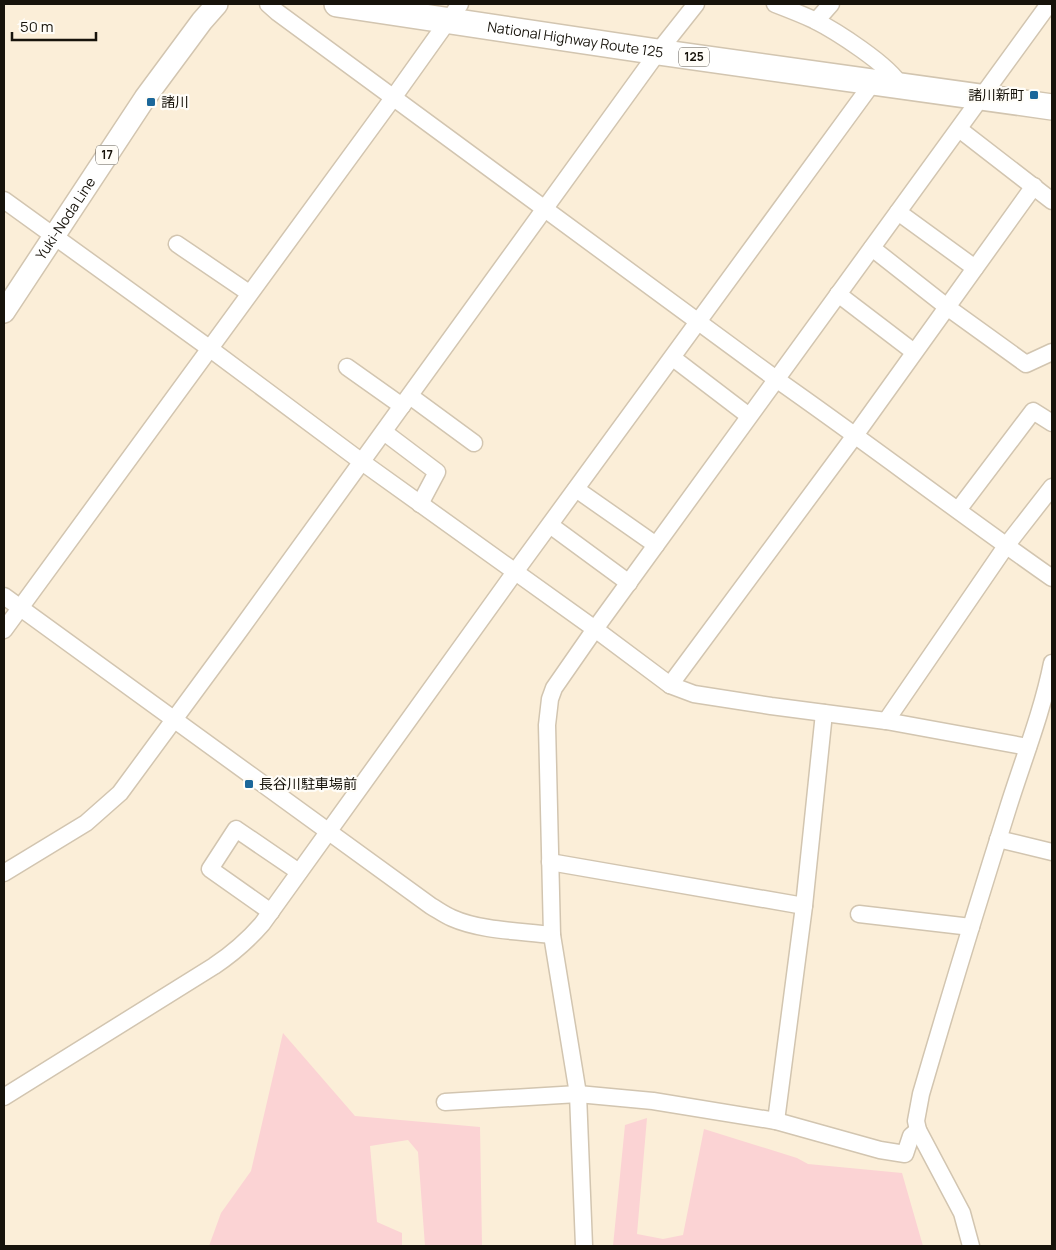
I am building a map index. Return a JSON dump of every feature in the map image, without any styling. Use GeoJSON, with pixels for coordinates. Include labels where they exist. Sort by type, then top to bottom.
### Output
{"type":"FeatureCollection","features":[{"type":"Feature","properties":{"kind":"highway","name":"National Highway Route 125"},"geometry":{"type":"LineString","coordinates":[[337,4],[453,12],[658,52],[1052,107]]}},
{"type":"Feature","properties":{"kind":"main road","name":"Yuki-Noda Line"},"geometry":{"type":"LineString","coordinates":[[4,312],[145,98],[202,21],[217,4]]}},
{"type":"Feature","properties":{"kind":"street"},"geometry":{"type":"LineString","coordinates":[[268,4],[776,379],[856,434],[1052,578]]}},
{"type":"Feature","properties":{"kind":"street"},"geometry":{"type":"LineString","coordinates":[[4,873],[86,823],[120,793],[384,432],[658,52],[696,4]]}},
{"type":"Feature","properties":{"kind":"street"},"geometry":{"type":"LineString","coordinates":[[775,4],[816,21],[877,62],[894,75],[900,85]]}},
{"type":"Feature","properties":{"kind":"street"},"geometry":{"type":"LineString","coordinates":[[816,21],[831,4]]}},
{"type":"Feature","properties":{"kind":"street"},"geometry":{"type":"LineString","coordinates":[[584,1246],[578,1094],[552,934],[548,725],[550,699],[554,688],[1049,4]]}},
{"type":"Feature","properties":{"kind":"street"},"geometry":{"type":"LineString","coordinates":[[4,630],[393,98],[453,12]]}},
{"type":"Feature","properties":{"kind":"street"},"geometry":{"type":"LineString","coordinates":[[4,1097],[230,955],[250,938],[271,912],[576,489],[874,81]]}},
{"type":"Feature","properties":{"kind":"street"},"geometry":{"type":"LineString","coordinates":[[958,129],[1052,200]]}},
{"type":"Feature","properties":{"kind":"street"},"geometry":{"type":"LineString","coordinates":[[670,685],[856,434],[1034,186]]}},
{"type":"Feature","properties":{"kind":"street"},"geometry":{"type":"LineString","coordinates":[[4,200],[670,685],[694,694],[886,721],[1028,747]]}},
{"type":"Feature","properties":{"kind":"street"},"geometry":{"type":"LineString","coordinates":[[898,212],[975,268]]}},
{"type":"Feature","properties":{"kind":"street"},"geometry":{"type":"LineString","coordinates":[[177,244],[249,293]]}},
{"type":"Feature","properties":{"kind":"street"},"geometry":{"type":"LineString","coordinates":[[872,248],[947,307],[1026,364],[1052,352]]}},
{"type":"Feature","properties":{"kind":"street"},"geometry":{"type":"LineString","coordinates":[[838,294],[914,352]]}},
{"type":"Feature","properties":{"kind":"street"},"geometry":{"type":"LineString","coordinates":[[673,358],[749,416]]}},
{"type":"Feature","properties":{"kind":"street"},"geometry":{"type":"LineString","coordinates":[[347,367],[474,443]]}},
{"type":"Feature","properties":{"kind":"street"},"geometry":{"type":"LineString","coordinates":[[958,510],[1033,411],[1052,423]]}},
{"type":"Feature","properties":{"kind":"street"},"geometry":{"type":"LineString","coordinates":[[384,432],[437,472],[420,504]]}},
{"type":"Feature","properties":{"kind":"street"},"geometry":{"type":"LineString","coordinates":[[886,721],[1006,546],[1052,487]]}},
{"type":"Feature","properties":{"kind":"street"},"geometry":{"type":"LineString","coordinates":[[576,489],[656,545]]}},
{"type":"Feature","properties":{"kind":"street"},"geometry":{"type":"LineString","coordinates":[[550,525],[629,583]]}},
{"type":"Feature","properties":{"kind":"street"},"geometry":{"type":"LineString","coordinates":[[4,596],[328,833],[412,893],[452,918],[492,928],[552,934]]}},
{"type":"Feature","properties":{"kind":"street"},"geometry":{"type":"LineString","coordinates":[[971,1246],[962,1213],[918,1130],[916,1121],[921,1094],[971,927],[1028,747],[1040,716],[1052,663]]}},
{"type":"Feature","properties":{"kind":"street"},"geometry":{"type":"LineString","coordinates":[[776,1121],[804,906],[824,713]]}},
{"type":"Feature","properties":{"kind":"street"},"geometry":{"type":"LineString","coordinates":[[271,912],[210,869],[236,829],[299,872]]}},
{"type":"Feature","properties":{"kind":"street"},"geometry":{"type":"LineString","coordinates":[[998,839],[1052,852]]}},
{"type":"Feature","properties":{"kind":"street"},"geometry":{"type":"LineString","coordinates":[[550,862],[804,906]]}},
{"type":"Feature","properties":{"kind":"street"},"geometry":{"type":"LineString","coordinates":[[859,914],[971,927]]}},
{"type":"Feature","properties":{"kind":"street"},"geometry":{"type":"LineString","coordinates":[[445,1102],[578,1094],[653,1101],[776,1121],[880,1150],[905,1154],[911,1136],[918,1130]]}},
{"type":"Feature","properties":{"kind":"shaded area"},"geometry":{"type":"Polygon","coordinates":[[[283,1033],[355,1116],[480,1127],[482,1246],[425,1246],[418,1152],[408,1140],[370,1146],[377,1222],[402,1233],[402,1246],[209,1246],[221,1213],[251,1171],[283,1033]]]}},
{"type":"Feature","properties":{"kind":"shaded area"},"geometry":{"type":"Polygon","coordinates":[[[647,1118],[637,1234],[663,1239],[683,1235],[704,1129],[797,1158],[808,1164],[902,1173],[923,1246],[613,1246],[625,1125],[647,1118]]]}},
{"type":"Feature","properties":{"kind":"place","name":"諸川新町"},"geometry":{"type":"Point","coordinates":[1034,95]}},
{"type":"Feature","properties":{"kind":"place","name":"諸川"},"geometry":{"type":"Point","coordinates":[151,102]}},
{"type":"Feature","properties":{"kind":"place","name":"長谷川駐車場前"},"geometry":{"type":"Point","coordinates":[249,784]}}]}
